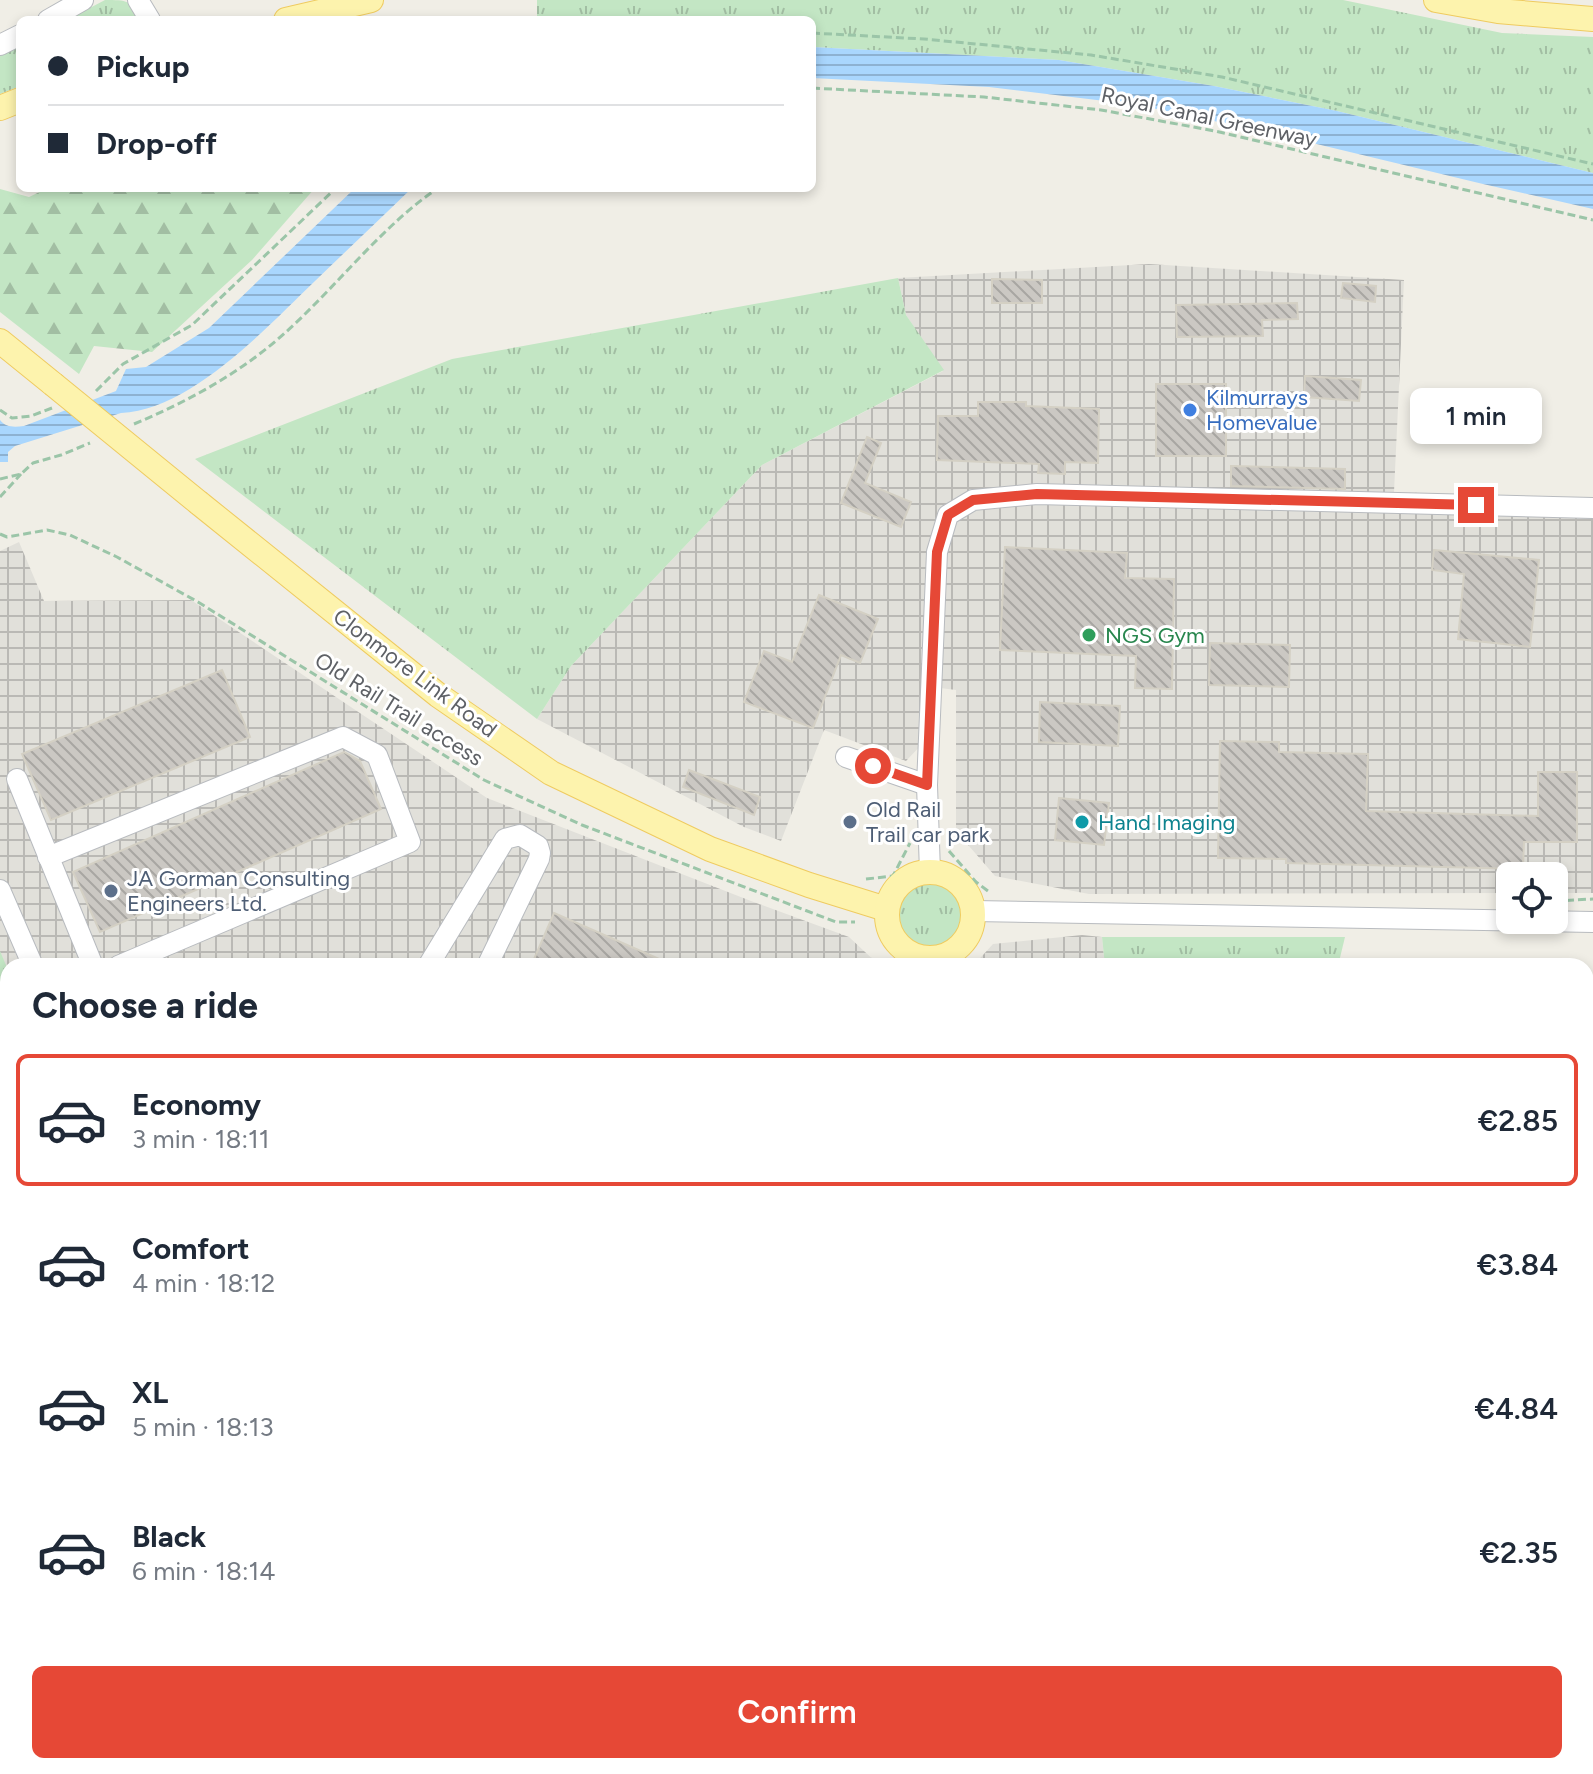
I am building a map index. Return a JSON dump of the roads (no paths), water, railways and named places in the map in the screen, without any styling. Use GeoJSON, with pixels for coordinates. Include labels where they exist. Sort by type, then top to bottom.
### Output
{"type":"FeatureCollection","features":[{"type":"Feature","properties":{"kind":"main road"},"geometry":{"type":"LineString","coordinates":[[303,16],[371,0]]}},
{"type":"Feature","properties":{"kind":"main road"},"geometry":{"type":"LineString","coordinates":[[1436,0],[1498,11],[1593,19]]}},
{"type":"Feature","properties":{"kind":"main road","name":"Clonmore Link Road"},"geometry":{"type":"LineString","coordinates":[[0,341],[55,395],[199,503],[438,695],[551,773],[710,849],[887,916]]}},
{"type":"Feature","properties":{"kind":"main road"},"geometry":{"type":"LineString","coordinates":[[918,958],[901,949],[892,937],[887,916],[890,897],[897,887],[918,873],[930,872],[943,874],[964,888],[973,911],[972,926],[966,940],[956,951],[940,958]]}},
{"type":"Feature","properties":{"kind":"street"},"geometry":{"type":"LineString","coordinates":[[55,16],[83,0]]}},
{"type":"Feature","properties":{"kind":"street"},"geometry":{"type":"LineString","coordinates":[[930,872],[927,785],[937,552],[948,515],[973,500],[1037,494],[1593,508]]}},
{"type":"Feature","properties":{"kind":"street"},"geometry":{"type":"LineString","coordinates":[[48,857],[343,737],[377,755],[410,842],[137,958]]}},
{"type":"Feature","properties":{"kind":"street"},"geometry":{"type":"LineString","coordinates":[[846,757],[927,785]]}},
{"type":"Feature","properties":{"kind":"street"},"geometry":{"type":"LineString","coordinates":[[17,779],[90,958]]}},
{"type":"Feature","properties":{"kind":"street"},"geometry":{"type":"LineString","coordinates":[[433,958],[505,839],[520,835],[538,846],[539,859],[491,958]]}},
{"type":"Feature","properties":{"kind":"street"},"geometry":{"type":"LineString","coordinates":[[0,890],[30,958]]}},
{"type":"Feature","properties":{"kind":"street"},"geometry":{"type":"LineString","coordinates":[[973,911],[1593,922]]}},
{"type":"Feature","properties":{"kind":"water"},"geometry":{"type":"Polygon","coordinates":[[[816,47],[1059,60],[1337,111],[1593,173],[1593,209],[1138,105],[989,87],[816,78],[816,47]]]}},
{"type":"Feature","properties":{"kind":"water"},"geometry":{"type":"Polygon","coordinates":[[[351,192],[408,192],[251,343],[200,382],[174,398],[147,408],[15,446],[8,452],[8,462],[0,462],[0,420],[8,426],[24,426],[116,391],[126,369],[146,367],[209,328],[351,192]]]}},
{"type":"Feature","properties":{"kind":"place","name":"Kilmurrays Homevalue"},"geometry":{"type":"Point","coordinates":[1190,410]}},
{"type":"Feature","properties":{"kind":"place","name":"NGS Gym"},"geometry":{"type":"Point","coordinates":[1089,635]}},
{"type":"Feature","properties":{"kind":"place","name":"Old Rail Trail car park"},"geometry":{"type":"Point","coordinates":[850,822]}},
{"type":"Feature","properties":{"kind":"place","name":"Hand Imaging"},"geometry":{"type":"Point","coordinates":[1082,822]}},
{"type":"Feature","properties":{"kind":"place","name":"JA Gorman Consulting Engineers Ltd."},"geometry":{"type":"Point","coordinates":[111,891]}}]}
